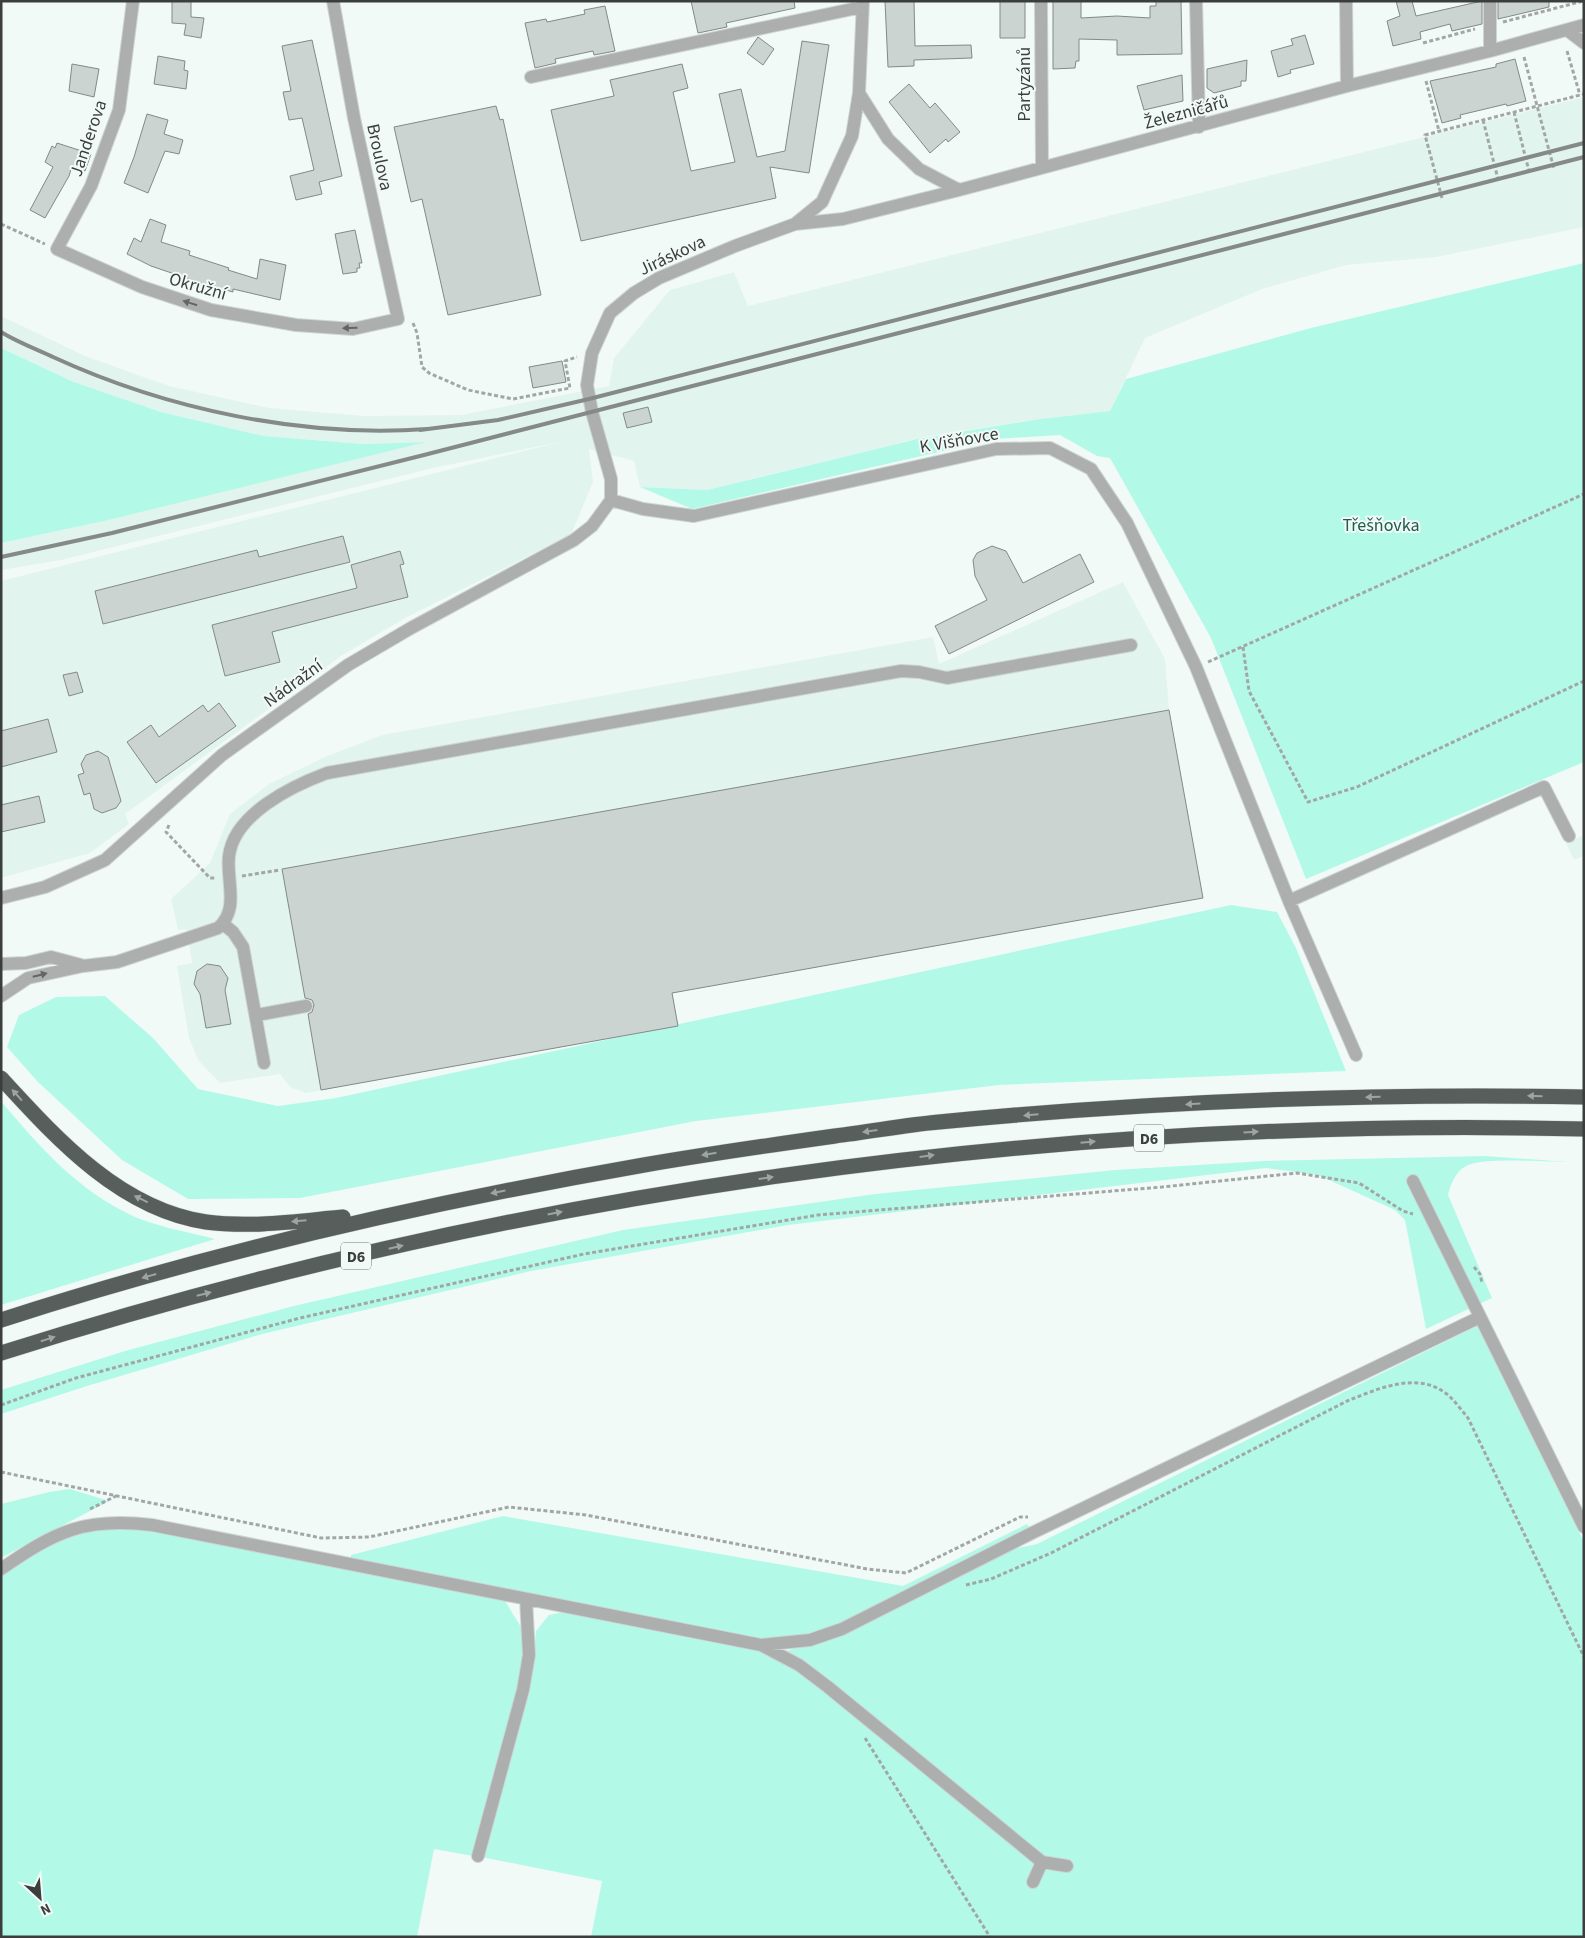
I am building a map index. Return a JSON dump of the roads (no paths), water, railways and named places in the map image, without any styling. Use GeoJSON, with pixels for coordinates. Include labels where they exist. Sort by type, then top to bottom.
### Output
{"type":"FeatureCollection","features":[{"type":"Feature","properties":{"kind":"highway"},"geometry":{"type":"LineString","coordinates":[[1,1078],[45,1126],[91,1167],[128,1193],[170,1214],[207,1222],[260,1225],[400,1212]]}},
{"type":"Feature","properties":{"kind":"highway","name":"D6"},"geometry":{"type":"LineString","coordinates":[[1,1320],[176,1268],[400,1212],[704,1155],[936,1122],[1116,1108],[1295,1098],[1466,1095],[1584,1097]]}},
{"type":"Feature","properties":{"kind":"highway","name":"D6"},"geometry":{"type":"LineString","coordinates":[[1,1353],[186,1298],[338,1260],[576,1209],[736,1182],[938,1154],[1114,1139],[1289,1130],[1460,1126],[1584,1129]]}},
{"type":"Feature","properties":{"kind":"street","name":"Janderova"},"geometry":{"type":"LineString","coordinates":[[57,249],[91,186],[119,110],[133,1]]}},
{"type":"Feature","properties":{"kind":"street","name":"Broulova"},"geometry":{"type":"LineString","coordinates":[[333,1],[354,118],[398,319]]}},
{"type":"Feature","properties":{"kind":"street","name":"Partyzánů"},"geometry":{"type":"LineString","coordinates":[[1041,1],[1042,167]]}},
{"type":"Feature","properties":{"kind":"street"},"geometry":{"type":"LineString","coordinates":[[1196,1],[1199,127]]}},
{"type":"Feature","properties":{"kind":"street"},"geometry":{"type":"LineString","coordinates":[[1346,1],[1347,86]]}},
{"type":"Feature","properties":{"kind":"street"},"geometry":{"type":"LineString","coordinates":[[1490,1],[1490,51]]}},
{"type":"Feature","properties":{"kind":"street"},"geometry":{"type":"LineString","coordinates":[[531,77],[863,4]]}},
{"type":"Feature","properties":{"kind":"street","name":"Jiráskova"},"geometry":{"type":"LineString","coordinates":[[611,500],[611,479],[588,393],[592,353],[610,313],[642,288],[676,270],[795,224],[822,202],[852,136],[859,93],[863,4]]}},
{"type":"Feature","properties":{"kind":"street","name":"Železničářů"},"geometry":{"type":"LineString","coordinates":[[795,224],[842,219],[959,190],[1347,86],[1490,51],[1584,25]]}},
{"type":"Feature","properties":{"kind":"street"},"geometry":{"type":"LineString","coordinates":[[1568,30],[1584,43]]}},
{"type":"Feature","properties":{"kind":"street"},"geometry":{"type":"LineString","coordinates":[[859,93],[888,139],[919,169],[959,190]]}},
{"type":"Feature","properties":{"kind":"street","name":"Okružní"},"geometry":{"type":"LineString","coordinates":[[57,249],[142,287],[211,310],[296,325],[352,329],[398,319]]}},
{"type":"Feature","properties":{"kind":"street","name":"K Višňovce"},"geometry":{"type":"LineString","coordinates":[[611,500],[643,510],[694,516],[996,449],[1050,448],[1091,468],[1127,522],[1196,667],[1289,901],[1356,1055]]}},
{"type":"Feature","properties":{"kind":"street","name":"Nádražní"},"geometry":{"type":"LineString","coordinates":[[1,898],[46,887],[105,860],[222,755],[348,664],[574,540],[592,526],[611,500]]}},
{"type":"Feature","properties":{"kind":"street"},"geometry":{"type":"LineString","coordinates":[[1,996],[28,978],[83,966],[117,962],[211,932],[223,924],[230,911],[232,900],[229,855],[234,840],[242,826],[279,796],[327,773],[902,672],[919,672],[947,678],[1131,645]]}},
{"type":"Feature","properties":{"kind":"street"},"geometry":{"type":"LineString","coordinates":[[1289,901],[1544,787],[1570,836]]}},
{"type":"Feature","properties":{"kind":"street"},"geometry":{"type":"LineString","coordinates":[[223,924],[233,932],[242,947],[264,1062]]}},
{"type":"Feature","properties":{"kind":"street"},"geometry":{"type":"LineString","coordinates":[[1,964],[26,963],[51,957],[83,966]]}},
{"type":"Feature","properties":{"kind":"street"},"geometry":{"type":"LineString","coordinates":[[256,1015],[306,1006]]}},
{"type":"Feature","properties":{"kind":"street"},"geometry":{"type":"LineString","coordinates":[[1413,1181],[1584,1527]]}},
{"type":"Feature","properties":{"kind":"street"},"geometry":{"type":"LineString","coordinates":[[761,1645],[810,1640],[842,1629],[1032,1534],[1480,1317]]}},
{"type":"Feature","properties":{"kind":"street"},"geometry":{"type":"LineString","coordinates":[[1,1569],[40,1544],[60,1534],[84,1526],[123,1521],[152,1524],[761,1645],[800,1665],[1042,1862],[1067,1866]]}},
{"type":"Feature","properties":{"kind":"street"},"geometry":{"type":"LineString","coordinates":[[478,1856],[523,1690],[529,1655],[526,1599]]}},
{"type":"Feature","properties":{"kind":"street"},"geometry":{"type":"LineString","coordinates":[[1033,1882],[1042,1862]]}},
{"type":"Feature","properties":{"kind":"railway"},"geometry":{"type":"LineString","coordinates":[[420,430],[498,420],[589,399],[1584,143]]}},
{"type":"Feature","properties":{"kind":"railway"},"geometry":{"type":"LineString","coordinates":[[1,557],[112,533],[424,455],[1584,157]]}},
{"type":"Feature","properties":{"kind":"railway"},"geometry":{"type":"LineString","coordinates":[[1,332],[96,375],[188,405],[235,416],[331,429],[379,431],[427,429]]}},
{"type":"Feature","properties":{"kind":"park label","name":"Třešňovka"},"geometry":{"type":"Point","coordinates":[1381,525]}}]}
